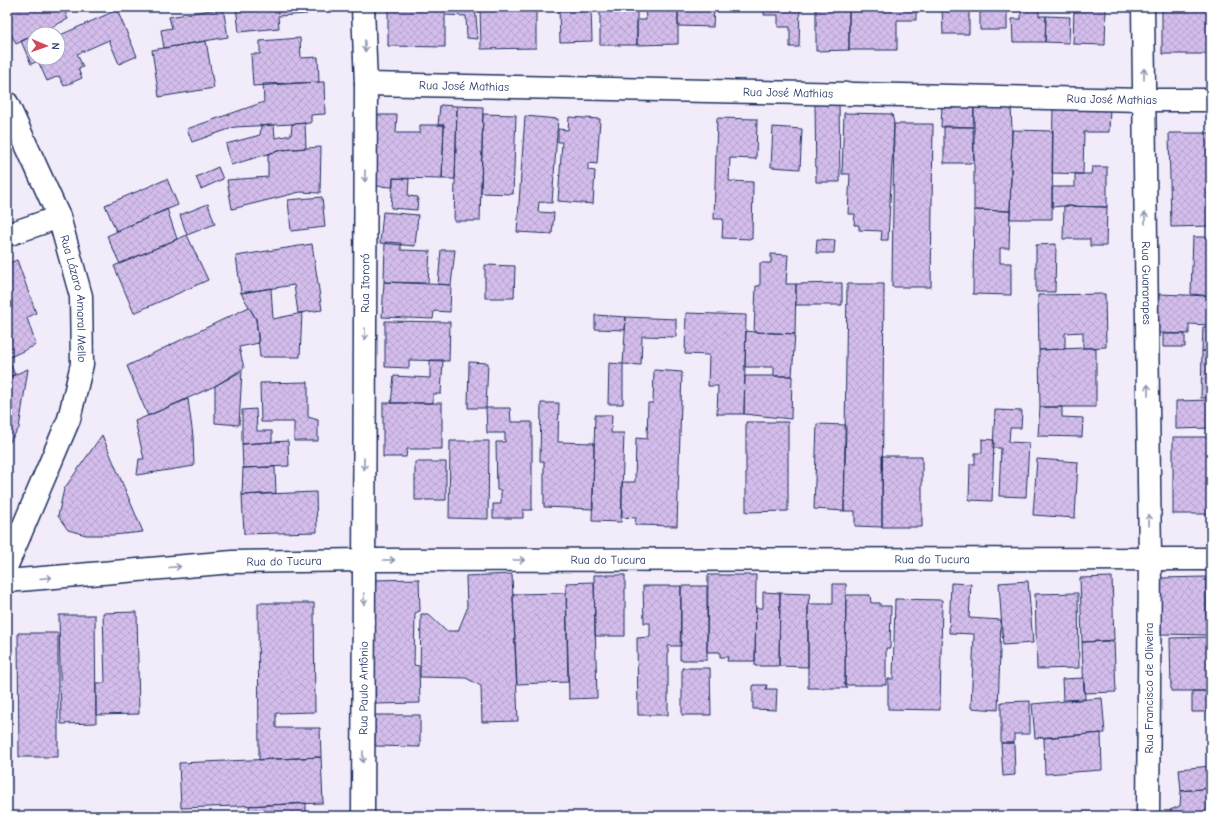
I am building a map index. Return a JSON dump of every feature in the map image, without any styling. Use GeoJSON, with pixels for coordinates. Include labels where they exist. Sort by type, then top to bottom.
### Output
{"type":"FeatureCollection","features":[{"type":"Feature","properties":{"kind":"street","name":"Rua Itororó"},"geometry":{"type":"LineString","coordinates":[[363,7],[366,84],[364,560]]}},
{"type":"Feature","properties":{"kind":"street","name":"Rua Guararapes"},"geometry":{"type":"LineString","coordinates":[[1143,7],[1150,559]]}},
{"type":"Feature","properties":{"kind":"street","name":"Rua José Mathias"},"geometry":{"type":"LineString","coordinates":[[366,84],[1144,100],[1211,100]]}},
{"type":"Feature","properties":{"kind":"street","name":"Rua Lázaro Amaral Mello"},"geometry":{"type":"LineString","coordinates":[[7,103],[59,217],[81,296],[82,364],[68,419],[7,565]]}},
{"type":"Feature","properties":{"kind":"street"},"geometry":{"type":"LineString","coordinates":[[7,235],[59,217]]}},
{"type":"Feature","properties":{"kind":"street","name":"Rua Francisco de Oliveira"},"geometry":{"type":"LineString","coordinates":[[1148,816],[1150,559]]}},
{"type":"Feature","properties":{"kind":"street","name":"Rua do Tucura"},"geometry":{"type":"LineString","coordinates":[[7,581],[233,562],[364,560],[1211,560]]}},
{"type":"Feature","properties":{"kind":"street","name":"Rua Paulo Antônio"},"geometry":{"type":"LineString","coordinates":[[363,816],[364,560]]}},
{"type":"Feature","properties":{"kind":"building"},"geometry":{"type":"Polygon","coordinates":[[[7,7],[63,7],[68,19],[53,26],[26,26],[26,39],[16,44],[7,25],[7,7]]]}},
{"type":"Feature","properties":{"kind":"building"},"geometry":{"type":"Polygon","coordinates":[[[236,7],[306,7],[307,14],[278,16],[279,28],[239,32],[236,7]]]}},
{"type":"Feature","properties":{"kind":"building"},"geometry":{"type":"Polygon","coordinates":[[[388,7],[475,7],[478,39],[467,38],[466,16],[445,15],[445,47],[388,46],[388,7]]]}},
{"type":"Feature","properties":{"kind":"building"},"geometry":{"type":"Polygon","coordinates":[[[480,7],[536,7],[536,48],[481,49],[480,7]]]}},
{"type":"Feature","properties":{"kind":"building"},"geometry":{"type":"Polygon","coordinates":[[[559,7],[591,7],[592,41],[560,42],[559,7]]]}},
{"type":"Feature","properties":{"kind":"building"},"geometry":{"type":"Polygon","coordinates":[[[600,7],[637,7],[637,45],[600,45],[600,7]]]}},
{"type":"Feature","properties":{"kind":"building"},"geometry":{"type":"Polygon","coordinates":[[[645,7],[678,7],[678,44],[637,45],[637,20],[646,20],[645,7]]]}},
{"type":"Feature","properties":{"kind":"building"},"geometry":{"type":"Polygon","coordinates":[[[678,7],[714,7],[713,27],[678,26],[678,7]]]}},
{"type":"Feature","properties":{"kind":"building"},"geometry":{"type":"Polygon","coordinates":[[[764,7],[800,7],[799,47],[790,47],[790,27],[778,27],[778,15],[764,15],[764,7]]]}},
{"type":"Feature","properties":{"kind":"building"},"geometry":{"type":"Polygon","coordinates":[[[816,7],[849,7],[849,50],[816,51],[816,7]]]}},
{"type":"Feature","properties":{"kind":"building"},"geometry":{"type":"Polygon","coordinates":[[[849,7],[916,7],[916,20],[897,20],[897,50],[849,50],[849,7]]]}},
{"type":"Feature","properties":{"kind":"building"},"geometry":{"type":"Polygon","coordinates":[[[942,7],[969,7],[969,34],[943,34],[942,7]]]}},
{"type":"Feature","properties":{"kind":"building"},"geometry":{"type":"Polygon","coordinates":[[[985,7],[1007,7],[1007,30],[980,30],[980,12],[985,12],[985,7]]]}},
{"type":"Feature","properties":{"kind":"building"},"geometry":{"type":"Polygon","coordinates":[[[1021,7],[1039,7],[1039,16],[1046,16],[1045,42],[1013,42],[1012,19],[1021,19],[1021,7]]]}},
{"type":"Feature","properties":{"kind":"building"},"geometry":{"type":"Polygon","coordinates":[[[1074,7],[1106,7],[1105,45],[1073,44],[1074,7]]]}},
{"type":"Feature","properties":{"kind":"building"},"geometry":{"type":"Polygon","coordinates":[[[1162,7],[1211,7],[1211,54],[1162,54],[1162,7]]]}},
{"type":"Feature","properties":{"kind":"building"},"geometry":{"type":"Polygon","coordinates":[[[223,8],[228,37],[164,48],[161,30],[172,28],[169,17],[223,8]]]}},
{"type":"Feature","properties":{"kind":"building"},"geometry":{"type":"Polygon","coordinates":[[[117,10],[137,56],[119,64],[109,40],[77,54],[83,67],[78,69],[82,78],[64,86],[59,76],[47,81],[40,66],[66,66],[66,32],[117,10]]]}},
{"type":"Feature","properties":{"kind":"building"},"geometry":{"type":"Polygon","coordinates":[[[1046,16],[1070,17],[1069,43],[1045,42],[1046,16]]]}},
{"type":"Feature","properties":{"kind":"building"},"geometry":{"type":"Polygon","coordinates":[[[300,38],[301,58],[318,57],[319,82],[253,86],[251,54],[260,54],[260,41],[300,38]]]}},
{"type":"Feature","properties":{"kind":"building"},"geometry":{"type":"Polygon","coordinates":[[[26,39],[26,52],[21,41],[26,39]]]}},
{"type":"Feature","properties":{"kind":"building"},"geometry":{"type":"Polygon","coordinates":[[[206,41],[214,88],[159,97],[152,50],[206,41]]]}},
{"type":"Feature","properties":{"kind":"building"},"geometry":{"type":"Polygon","coordinates":[[[324,82],[325,114],[311,115],[311,123],[235,127],[192,142],[187,129],[264,102],[263,84],[324,82]]]}},
{"type":"Feature","properties":{"kind":"building"},"geometry":{"type":"Polygon","coordinates":[[[815,102],[839,102],[840,182],[816,182],[815,102]]]}},
{"type":"Feature","properties":{"kind":"building"},"geometry":{"type":"Polygon","coordinates":[[[942,104],[974,105],[973,127],[941,127],[942,104]]]}},
{"type":"Feature","properties":{"kind":"building"},"geometry":{"type":"Polygon","coordinates":[[[440,105],[457,106],[455,179],[442,179],[444,125],[438,125],[440,105]]]}},
{"type":"Feature","properties":{"kind":"building"},"geometry":{"type":"Polygon","coordinates":[[[974,105],[1011,106],[1012,130],[1010,211],[974,210],[974,105]]]}},
{"type":"Feature","properties":{"kind":"building"},"geometry":{"type":"Polygon","coordinates":[[[1053,105],[1110,107],[1109,132],[1084,132],[1083,174],[1052,173],[1053,105]]]}},
{"type":"Feature","properties":{"kind":"building"},"geometry":{"type":"Polygon","coordinates":[[[457,106],[483,107],[480,221],[454,221],[457,106]]]}},
{"type":"Feature","properties":{"kind":"building"},"geometry":{"type":"Polygon","coordinates":[[[844,113],[892,114],[894,124],[888,240],[881,240],[882,231],[859,230],[859,225],[854,225],[855,214],[848,214],[850,174],[842,174],[844,113]]]}},
{"type":"Feature","properties":{"kind":"building"},"geometry":{"type":"Polygon","coordinates":[[[483,114],[516,115],[513,194],[481,193],[483,114]]]}},
{"type":"Feature","properties":{"kind":"building"},"geometry":{"type":"Polygon","coordinates":[[[376,115],[397,115],[396,133],[420,133],[420,125],[444,125],[442,179],[393,178],[393,187],[375,186],[376,115]]]}},
{"type":"Feature","properties":{"kind":"building"},"geometry":{"type":"Polygon","coordinates":[[[525,116],[558,119],[552,203],[539,202],[538,212],[554,213],[552,234],[517,232],[525,116]]]}},
{"type":"Feature","properties":{"kind":"building"},"geometry":{"type":"Polygon","coordinates":[[[569,117],[600,119],[597,164],[588,163],[588,170],[595,171],[593,204],[558,201],[562,142],[558,142],[558,129],[568,130],[569,117]]]}},
{"type":"Feature","properties":{"kind":"building"},"geometry":{"type":"Polygon","coordinates":[[[717,118],[757,119],[756,159],[730,158],[729,181],[753,182],[752,239],[722,238],[723,219],[714,219],[717,118]]]}},
{"type":"Feature","properties":{"kind":"building"},"geometry":{"type":"Polygon","coordinates":[[[305,123],[306,148],[281,150],[231,165],[226,144],[260,135],[261,126],[274,125],[275,138],[291,135],[292,124],[305,123]]]}},
{"type":"Feature","properties":{"kind":"building"},"geometry":{"type":"Polygon","coordinates":[[[894,124],[933,124],[931,287],[892,287],[894,124]]]}},
{"type":"Feature","properties":{"kind":"building"},"geometry":{"type":"Polygon","coordinates":[[[944,126],[973,127],[974,163],[944,163],[944,126]]]}},
{"type":"Feature","properties":{"kind":"building"},"geometry":{"type":"Polygon","coordinates":[[[773,127],[802,129],[800,169],[771,167],[773,127]]]}},
{"type":"Feature","properties":{"kind":"building"},"geometry":{"type":"Polygon","coordinates":[[[1012,130],[1053,131],[1052,219],[1010,219],[1012,130]]]}},
{"type":"Feature","properties":{"kind":"building"},"geometry":{"type":"Polygon","coordinates":[[[1169,133],[1211,133],[1211,226],[1171,227],[1169,133]]]}},
{"type":"Feature","properties":{"kind":"building"},"geometry":{"type":"Polygon","coordinates":[[[321,147],[320,193],[300,192],[232,209],[227,180],[268,177],[268,154],[281,150],[321,147]]]}},
{"type":"Feature","properties":{"kind":"building"},"geometry":{"type":"Polygon","coordinates":[[[218,167],[223,179],[201,189],[196,177],[218,167]]]}},
{"type":"Feature","properties":{"kind":"building"},"geometry":{"type":"Polygon","coordinates":[[[1092,167],[1107,167],[1107,207],[1052,207],[1052,187],[1075,187],[1075,174],[1091,174],[1092,167]]]}},
{"type":"Feature","properties":{"kind":"building"},"geometry":{"type":"Polygon","coordinates":[[[393,178],[409,179],[408,196],[418,197],[417,210],[391,208],[393,178]]]}},
{"type":"Feature","properties":{"kind":"building"},"geometry":{"type":"Polygon","coordinates":[[[167,179],[178,205],[116,231],[105,205],[167,179]]]}},
{"type":"Feature","properties":{"kind":"building"},"geometry":{"type":"Polygon","coordinates":[[[322,197],[325,227],[291,231],[288,200],[322,197]]]}},
{"type":"Feature","properties":{"kind":"building"},"geometry":{"type":"Polygon","coordinates":[[[208,204],[215,224],[187,235],[180,215],[208,204]]]}},
{"type":"Feature","properties":{"kind":"building"},"geometry":{"type":"Polygon","coordinates":[[[1064,206],[1107,207],[1106,246],[1090,246],[1090,239],[1063,239],[1064,206]]]}},
{"type":"Feature","properties":{"kind":"building"},"geometry":{"type":"Polygon","coordinates":[[[167,209],[177,239],[120,264],[107,236],[167,209]]]}},
{"type":"Feature","properties":{"kind":"building"},"geometry":{"type":"Polygon","coordinates":[[[974,210],[1010,211],[1009,248],[1000,248],[1000,263],[1011,263],[1011,295],[973,294],[974,210]]]}},
{"type":"Feature","properties":{"kind":"building"},"geometry":{"type":"Polygon","coordinates":[[[383,212],[418,215],[415,246],[380,243],[383,212]]]}},
{"type":"Feature","properties":{"kind":"building"},"geometry":{"type":"Polygon","coordinates":[[[187,235],[208,280],[134,313],[114,266],[187,235]]]}},
{"type":"Feature","properties":{"kind":"building"},"geometry":{"type":"Polygon","coordinates":[[[1193,237],[1211,237],[1211,296],[1191,294],[1193,237]]]}},
{"type":"Feature","properties":{"kind":"building"},"geometry":{"type":"Polygon","coordinates":[[[817,239],[835,240],[834,253],[816,253],[817,239]]]}},
{"type":"Feature","properties":{"kind":"building"},"geometry":{"type":"Polygon","coordinates":[[[385,242],[401,243],[401,250],[430,251],[428,283],[384,282],[385,242]]]}},
{"type":"Feature","properties":{"kind":"building"},"geometry":{"type":"Polygon","coordinates":[[[312,244],[322,310],[298,313],[294,285],[241,293],[236,256],[312,244]]]}},
{"type":"Feature","properties":{"kind":"building"},"geometry":{"type":"Polygon","coordinates":[[[1056,244],[1055,292],[1036,292],[1036,245],[1056,244]]]}},
{"type":"Feature","properties":{"kind":"building"},"geometry":{"type":"Polygon","coordinates":[[[441,250],[455,250],[451,285],[438,284],[441,250]]]}},
{"type":"Feature","properties":{"kind":"building"},"geometry":{"type":"Polygon","coordinates":[[[771,254],[788,255],[786,284],[796,284],[795,334],[754,332],[756,286],[760,286],[760,263],[771,263],[771,254]]]}},
{"type":"Feature","properties":{"kind":"building"},"geometry":{"type":"Polygon","coordinates":[[[17,260],[36,313],[27,318],[36,345],[8,358],[15,375],[7,378],[7,264],[17,260]]]}},
{"type":"Feature","properties":{"kind":"building"},"geometry":{"type":"Polygon","coordinates":[[[485,265],[515,266],[514,298],[485,298],[485,265]]]}},
{"type":"Feature","properties":{"kind":"building"},"geometry":{"type":"Polygon","coordinates":[[[384,282],[451,285],[450,312],[434,311],[433,319],[382,317],[384,282]]]}},
{"type":"Feature","properties":{"kind":"building"},"geometry":{"type":"Polygon","coordinates":[[[842,283],[842,305],[796,305],[796,284],[842,283]]]}},
{"type":"Feature","properties":{"kind":"building"},"geometry":{"type":"Polygon","coordinates":[[[847,284],[884,284],[882,527],[855,526],[855,511],[844,511],[847,284]]]}},
{"type":"Feature","properties":{"kind":"building"},"geometry":{"type":"Polygon","coordinates":[[[271,288],[273,319],[302,313],[300,357],[260,357],[256,319],[241,293],[271,288]]]}},
{"type":"Feature","properties":{"kind":"building"},"geometry":{"type":"Polygon","coordinates":[[[1105,294],[1106,347],[1083,348],[1083,332],[1065,333],[1065,349],[1039,350],[1038,295],[1105,294]]]}},
{"type":"Feature","properties":{"kind":"building"},"geometry":{"type":"Polygon","coordinates":[[[1159,294],[1210,296],[1209,325],[1189,324],[1189,334],[1158,333],[1159,294]]]}},
{"type":"Feature","properties":{"kind":"building"},"geometry":{"type":"Polygon","coordinates":[[[249,307],[256,319],[259,343],[239,347],[244,368],[215,386],[148,416],[127,366],[249,307]]]}},
{"type":"Feature","properties":{"kind":"building"},"geometry":{"type":"Polygon","coordinates":[[[686,313],[746,315],[744,414],[717,414],[718,386],[708,386],[709,355],[685,354],[686,313]]]}},
{"type":"Feature","properties":{"kind":"building"},"geometry":{"type":"Polygon","coordinates":[[[595,315],[626,317],[625,330],[595,329],[595,315]]]}},
{"type":"Feature","properties":{"kind":"building"},"geometry":{"type":"Polygon","coordinates":[[[626,317],[676,319],[676,337],[642,336],[641,365],[623,364],[626,317]]]}},
{"type":"Feature","properties":{"kind":"building"},"geometry":{"type":"Polygon","coordinates":[[[385,321],[450,322],[449,361],[409,360],[409,368],[385,367],[385,321]]]}},
{"type":"Feature","properties":{"kind":"building"},"geometry":{"type":"Polygon","coordinates":[[[1203,327],[1211,327],[1211,351],[1202,351],[1203,327]]]}},
{"type":"Feature","properties":{"kind":"building"},"geometry":{"type":"Polygon","coordinates":[[[746,331],[795,334],[792,376],[774,376],[774,367],[745,367],[746,331]]]}},
{"type":"Feature","properties":{"kind":"building"},"geometry":{"type":"Polygon","coordinates":[[[1163,334],[1185,334],[1185,347],[1163,347],[1163,334]]]}},
{"type":"Feature","properties":{"kind":"building"},"geometry":{"type":"Polygon","coordinates":[[[1096,348],[1096,407],[1040,407],[1039,350],[1096,348]]]}},
{"type":"Feature","properties":{"kind":"building"},"geometry":{"type":"Polygon","coordinates":[[[1202,351],[1211,351],[1211,398],[1201,398],[1202,351]]]}},
{"type":"Feature","properties":{"kind":"building"},"geometry":{"type":"Polygon","coordinates":[[[430,360],[443,360],[441,394],[433,394],[433,403],[391,403],[394,376],[430,378],[430,360]]]}},
{"type":"Feature","properties":{"kind":"building"},"geometry":{"type":"Polygon","coordinates":[[[469,362],[488,363],[486,408],[468,408],[469,362]]]}},
{"type":"Feature","properties":{"kind":"building"},"geometry":{"type":"Polygon","coordinates":[[[609,363],[623,364],[623,404],[608,404],[609,363]]]}},
{"type":"Feature","properties":{"kind":"building"},"geometry":{"type":"Polygon","coordinates":[[[28,369],[19,428],[7,446],[7,378],[28,369]]]}},
{"type":"Feature","properties":{"kind":"building"},"geometry":{"type":"Polygon","coordinates":[[[654,370],[682,372],[677,526],[635,525],[636,518],[622,517],[622,482],[635,482],[636,438],[647,439],[648,403],[653,403],[654,370]]]}},
{"type":"Feature","properties":{"kind":"building"},"geometry":{"type":"Polygon","coordinates":[[[242,371],[239,425],[215,423],[215,386],[242,371]]]}},
{"type":"Feature","properties":{"kind":"building"},"geometry":{"type":"Polygon","coordinates":[[[745,376],[792,376],[791,419],[744,414],[745,376]]]}},
{"type":"Feature","properties":{"kind":"building"},"geometry":{"type":"Polygon","coordinates":[[[308,382],[308,417],[318,420],[318,441],[294,441],[294,422],[261,422],[260,383],[308,382]]]}},
{"type":"Feature","properties":{"kind":"building"},"geometry":{"type":"Polygon","coordinates":[[[188,399],[193,436],[194,466],[137,475],[139,459],[144,459],[135,421],[188,399]]]}},
{"type":"Feature","properties":{"kind":"building"},"geometry":{"type":"Polygon","coordinates":[[[1211,400],[1211,428],[1176,429],[1176,401],[1211,400]]]}},
{"type":"Feature","properties":{"kind":"building"},"geometry":{"type":"Polygon","coordinates":[[[383,403],[442,403],[442,449],[407,449],[406,457],[383,457],[383,403]]]}},
{"type":"Feature","properties":{"kind":"building"},"geometry":{"type":"Polygon","coordinates":[[[541,403],[559,403],[558,442],[594,443],[593,509],[544,507],[544,462],[540,461],[541,403]]]}},
{"type":"Feature","properties":{"kind":"building"},"geometry":{"type":"Polygon","coordinates":[[[1040,407],[1062,407],[1062,417],[1083,418],[1082,437],[1038,436],[1040,407]]]}},
{"type":"Feature","properties":{"kind":"building"},"geometry":{"type":"Polygon","coordinates":[[[486,408],[510,408],[511,422],[532,422],[532,510],[523,510],[523,518],[493,518],[493,504],[501,504],[501,490],[497,490],[496,442],[505,442],[505,433],[487,433],[486,408]]]}},
{"type":"Feature","properties":{"kind":"building"},"geometry":{"type":"Polygon","coordinates":[[[256,409],[257,431],[272,431],[272,442],[242,444],[242,410],[256,409]]]}},
{"type":"Feature","properties":{"kind":"building"},"geometry":{"type":"Polygon","coordinates":[[[995,410],[1022,411],[1021,428],[1010,428],[1009,442],[1029,443],[1026,497],[999,496],[1001,448],[993,448],[995,410]]]}},
{"type":"Feature","properties":{"kind":"building"},"geometry":{"type":"Polygon","coordinates":[[[595,415],[612,415],[611,433],[624,433],[621,522],[592,521],[595,415]]]}},
{"type":"Feature","properties":{"kind":"building"},"geometry":{"type":"Polygon","coordinates":[[[746,422],[788,422],[788,511],[746,512],[746,422]]]}},
{"type":"Feature","properties":{"kind":"building"},"geometry":{"type":"Polygon","coordinates":[[[817,424],[846,425],[844,511],[814,509],[817,424]]]}},
{"type":"Feature","properties":{"kind":"building"},"geometry":{"type":"Polygon","coordinates":[[[102,435],[143,532],[113,535],[86,535],[68,530],[58,516],[64,489],[102,435]]]}},
{"type":"Feature","properties":{"kind":"building"},"geometry":{"type":"Polygon","coordinates":[[[1173,437],[1211,437],[1211,514],[1173,514],[1173,437]]]}},
{"type":"Feature","properties":{"kind":"building"},"geometry":{"type":"Polygon","coordinates":[[[982,439],[994,440],[992,501],[969,500],[970,464],[975,464],[975,453],[982,453],[982,439]]]}},
{"type":"Feature","properties":{"kind":"building"},"geometry":{"type":"Polygon","coordinates":[[[288,441],[289,466],[243,468],[242,444],[288,441]]]}},
{"type":"Feature","properties":{"kind":"building"},"geometry":{"type":"Polygon","coordinates":[[[450,441],[489,441],[488,519],[449,518],[450,441]]]}},
{"type":"Feature","properties":{"kind":"building"},"geometry":{"type":"Polygon","coordinates":[[[882,456],[922,456],[922,527],[882,527],[882,456]]]}},
{"type":"Feature","properties":{"kind":"building"},"geometry":{"type":"Polygon","coordinates":[[[1037,459],[1078,462],[1075,518],[1033,515],[1037,459]]]}},
{"type":"Feature","properties":{"kind":"building"},"geometry":{"type":"Polygon","coordinates":[[[415,462],[446,462],[446,500],[415,500],[415,462]]]}},
{"type":"Feature","properties":{"kind":"building"},"geometry":{"type":"Polygon","coordinates":[[[275,467],[276,493],[242,495],[243,468],[275,467]]]}},
{"type":"Feature","properties":{"kind":"building"},"geometry":{"type":"Polygon","coordinates":[[[316,492],[317,532],[244,534],[242,495],[316,492]]]}},
{"type":"Feature","properties":{"kind":"building"},"geometry":{"type":"Polygon","coordinates":[[[512,574],[518,721],[482,722],[481,686],[466,678],[420,677],[421,614],[428,614],[446,631],[458,631],[467,609],[466,576],[512,574]]]}},
{"type":"Feature","properties":{"kind":"building"},"geometry":{"type":"Polygon","coordinates":[[[594,575],[625,575],[625,636],[595,636],[594,575]]]}},
{"type":"Feature","properties":{"kind":"building"},"geometry":{"type":"Polygon","coordinates":[[[708,575],[756,575],[755,661],[727,661],[728,657],[720,657],[720,652],[707,652],[708,575]]]}},
{"type":"Feature","properties":{"kind":"building"},"geometry":{"type":"Polygon","coordinates":[[[1112,577],[1114,640],[1082,642],[1080,578],[1112,577]]]}},
{"type":"Feature","properties":{"kind":"building"},"geometry":{"type":"Polygon","coordinates":[[[1206,577],[1206,635],[1161,634],[1161,578],[1206,577]]]}},
{"type":"Feature","properties":{"kind":"building"},"geometry":{"type":"Polygon","coordinates":[[[419,579],[420,611],[415,613],[414,665],[419,666],[420,703],[376,704],[373,580],[419,579]]]}},
{"type":"Feature","properties":{"kind":"building"},"geometry":{"type":"Polygon","coordinates":[[[1028,581],[1033,643],[1003,645],[999,583],[1028,581]]]}},
{"type":"Feature","properties":{"kind":"building"},"geometry":{"type":"Polygon","coordinates":[[[594,582],[597,698],[569,699],[566,583],[594,582]]]}},
{"type":"Feature","properties":{"kind":"building"},"geometry":{"type":"Polygon","coordinates":[[[951,583],[971,584],[969,618],[1001,620],[998,710],[971,708],[974,634],[949,633],[951,583]]]}},
{"type":"Feature","properties":{"kind":"building"},"geometry":{"type":"Polygon","coordinates":[[[833,584],[846,584],[845,685],[847,688],[808,688],[808,604],[833,604],[833,584]]]}},
{"type":"Feature","properties":{"kind":"building"},"geometry":{"type":"Polygon","coordinates":[[[643,586],[681,586],[681,646],[668,646],[668,715],[638,715],[637,638],[650,637],[650,623],[644,623],[643,586]]]}},
{"type":"Feature","properties":{"kind":"building"},"geometry":{"type":"Polygon","coordinates":[[[681,586],[707,586],[707,660],[680,660],[681,586]]]}},
{"type":"Feature","properties":{"kind":"building"},"geometry":{"type":"Polygon","coordinates":[[[763,592],[780,593],[779,666],[755,666],[756,608],[763,608],[763,592]]]}},
{"type":"Feature","properties":{"kind":"building"},"geometry":{"type":"Polygon","coordinates":[[[566,593],[568,682],[517,684],[513,594],[566,593]]]}},
{"type":"Feature","properties":{"kind":"building"},"geometry":{"type":"Polygon","coordinates":[[[780,593],[810,594],[808,604],[808,667],[779,666],[780,593]]]}},
{"type":"Feature","properties":{"kind":"building"},"geometry":{"type":"Polygon","coordinates":[[[1078,593],[1079,668],[1037,669],[1035,594],[1078,593]]]}},
{"type":"Feature","properties":{"kind":"building"},"geometry":{"type":"Polygon","coordinates":[[[846,595],[870,595],[871,603],[880,603],[880,606],[891,606],[890,648],[886,648],[886,685],[845,685],[846,595]]]}},
{"type":"Feature","properties":{"kind":"building"},"geometry":{"type":"Polygon","coordinates":[[[895,599],[942,600],[940,710],[888,709],[888,679],[893,679],[895,599]]]}},
{"type":"Feature","properties":{"kind":"building"},"geometry":{"type":"Polygon","coordinates":[[[258,603],[314,603],[315,712],[276,713],[276,728],[320,728],[321,757],[259,760],[258,603]]]}},
{"type":"Feature","properties":{"kind":"building"},"geometry":{"type":"Polygon","coordinates":[[[137,612],[139,714],[96,715],[96,683],[105,683],[103,613],[137,612]]]}},
{"type":"Feature","properties":{"kind":"building"},"geometry":{"type":"Polygon","coordinates":[[[59,615],[95,615],[96,723],[61,724],[59,615]]]}},
{"type":"Feature","properties":{"kind":"building"},"geometry":{"type":"Polygon","coordinates":[[[18,633],[58,633],[58,757],[19,757],[18,633]]]}},
{"type":"Feature","properties":{"kind":"building"},"geometry":{"type":"Polygon","coordinates":[[[1211,637],[1211,691],[1171,691],[1170,638],[1211,637]]]}},
{"type":"Feature","properties":{"kind":"building"},"geometry":{"type":"Polygon","coordinates":[[[1114,641],[1116,692],[1084,693],[1082,642],[1114,641]]]}},
{"type":"Feature","properties":{"kind":"building"},"geometry":{"type":"Polygon","coordinates":[[[7,652],[8,692],[7,692],[7,652]]]}},
{"type":"Feature","properties":{"kind":"building"},"geometry":{"type":"Polygon","coordinates":[[[682,668],[710,668],[711,715],[682,715],[682,668]]]}},
{"type":"Feature","properties":{"kind":"building"},"geometry":{"type":"Polygon","coordinates":[[[1084,678],[1085,699],[1063,700],[1062,679],[1084,678]]]}},
{"type":"Feature","properties":{"kind":"building"},"geometry":{"type":"Polygon","coordinates":[[[753,685],[767,685],[766,689],[777,689],[776,710],[753,709],[753,685]]]}},
{"type":"Feature","properties":{"kind":"building"},"geometry":{"type":"Polygon","coordinates":[[[1192,691],[1211,691],[1211,712],[1192,712],[1192,691]]]}},
{"type":"Feature","properties":{"kind":"building"},"geometry":{"type":"Polygon","coordinates":[[[1102,698],[1105,733],[1035,738],[1032,704],[1102,698]]]}},
{"type":"Feature","properties":{"kind":"building"},"geometry":{"type":"Polygon","coordinates":[[[1030,701],[1030,734],[1014,734],[1014,743],[1001,743],[1001,702],[1030,701]]]}},
{"type":"Feature","properties":{"kind":"building"},"geometry":{"type":"Polygon","coordinates":[[[375,715],[420,715],[420,747],[375,746],[375,715]]]}},
{"type":"Feature","properties":{"kind":"building"},"geometry":{"type":"Polygon","coordinates":[[[1101,733],[1102,770],[1045,774],[1044,738],[1101,733]]]}},
{"type":"Feature","properties":{"kind":"building"},"geometry":{"type":"Polygon","coordinates":[[[1001,743],[1014,743],[1015,775],[1003,776],[1001,743]]]}},
{"type":"Feature","properties":{"kind":"building"},"geometry":{"type":"Polygon","coordinates":[[[1209,745],[1211,745],[1211,766],[1209,745]]]}},
{"type":"Feature","properties":{"kind":"building"},"geometry":{"type":"Polygon","coordinates":[[[321,757],[323,803],[181,808],[179,763],[321,757]]]}},
{"type":"Feature","properties":{"kind":"building"},"geometry":{"type":"Polygon","coordinates":[[[1211,766],[1211,788],[1181,791],[1179,769],[1211,766]]]}},
{"type":"Feature","properties":{"kind":"building"},"geometry":{"type":"Polygon","coordinates":[[[1211,788],[1211,816],[1171,816],[1170,810],[1180,806],[1181,791],[1211,788]]]}},
{"type":"Feature","properties":{"kind":"building"},"geometry":{"type":"Polygon","coordinates":[[[306,803],[306,816],[250,816],[249,806],[306,803]]]}},
{"type":"Feature","properties":{"kind":"building"},"geometry":{"type":"Polygon","coordinates":[[[1102,812],[1102,816],[1048,816],[1048,813],[1102,812]]]}}]}
